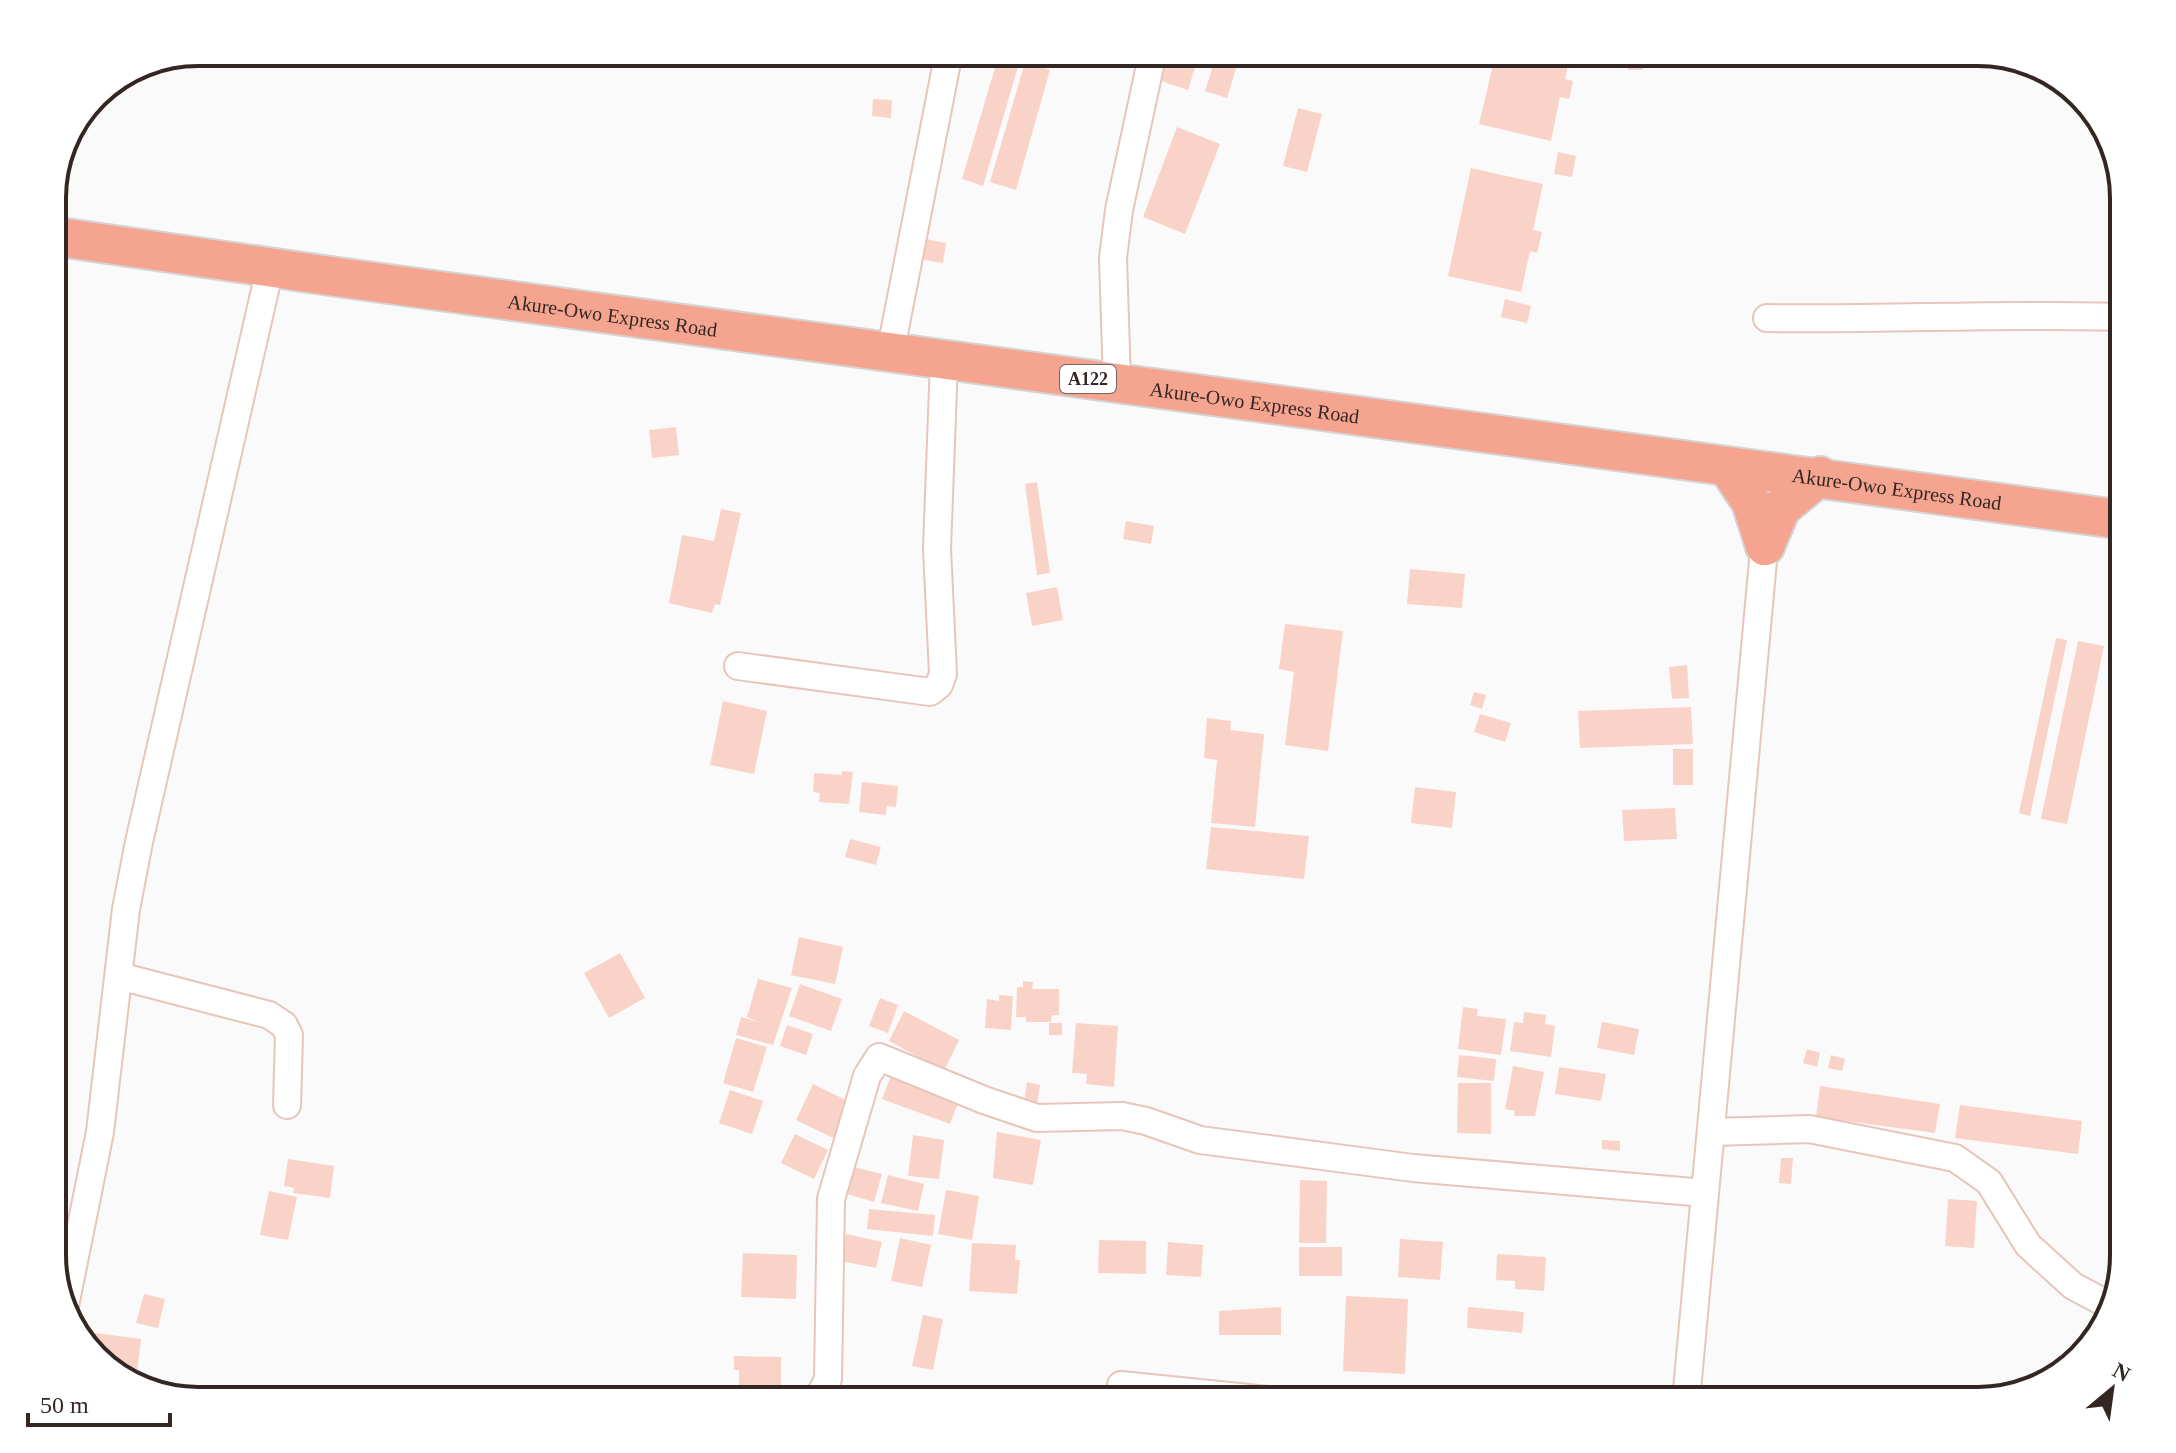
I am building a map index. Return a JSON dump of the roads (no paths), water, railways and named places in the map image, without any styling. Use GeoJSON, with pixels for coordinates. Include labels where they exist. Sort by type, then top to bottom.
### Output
{"type":"FeatureCollection","features":[{"type":"Feature","properties":{"kind":"highway","name":"Akure-Owo Express Road"},"geometry":{"type":"LineString","coordinates":[[66,238],[890,354],[1767,472],[1820,476],[2110,518]]}},
{"type":"Feature","properties":{"kind":"highway"},"geometry":{"type":"LineString","coordinates":[[1727,466],[1751,502],[1765,546]]}},
{"type":"Feature","properties":{"kind":"highway"},"geometry":{"type":"LineString","coordinates":[[1765,546],[1781,508],[1820,476]]}},
{"type":"Feature","properties":{"kind":"street"},"geometry":{"type":"LineString","coordinates":[[890,354],[946,66]]}},
{"type":"Feature","properties":{"kind":"street"},"geometry":{"type":"LineString","coordinates":[[1117,383],[1113,258],[1119,210],[1150,66]]}},
{"type":"Feature","properties":{"kind":"street"},"geometry":{"type":"LineString","coordinates":[[70,1283],[100,1132],[126,909],[156,758],[270,268]]}},
{"type":"Feature","properties":{"kind":"street"},"geometry":{"type":"LineString","coordinates":[[1767,318],[1867,319],[2011,314],[2110,317]]}},
{"type":"Feature","properties":{"kind":"street"},"geometry":{"type":"LineString","coordinates":[[738,666],[930,692],[939,685],[943,674],[937,549],[944,361]]}},
{"type":"Feature","properties":{"kind":"street"},"geometry":{"type":"LineString","coordinates":[[1687,1387],[1765,546],[1767,472]]}},
{"type":"Feature","properties":{"kind":"street"},"geometry":{"type":"LineString","coordinates":[[119,976],[269,1015],[284,1025],[289,1035],[287,1105]]}},
{"type":"Feature","properties":{"kind":"street"},"geometry":{"type":"LineString","coordinates":[[824,1387],[828,1379],[831,1199],[867,1076],[879,1057],[1037,1118],[1122,1116],[1200,1140],[1413,1168],[1705,1193]]}},
{"type":"Feature","properties":{"kind":"street"},"geometry":{"type":"LineString","coordinates":[[1711,1132],[1809,1129],[1955,1158],[1989,1182],[2028,1245],[2073,1286],[2101,1301]]}},
{"type":"Feature","properties":{"kind":"street"},"geometry":{"type":"LineString","coordinates":[[1121,1385],[1141,1387]]}}]}
